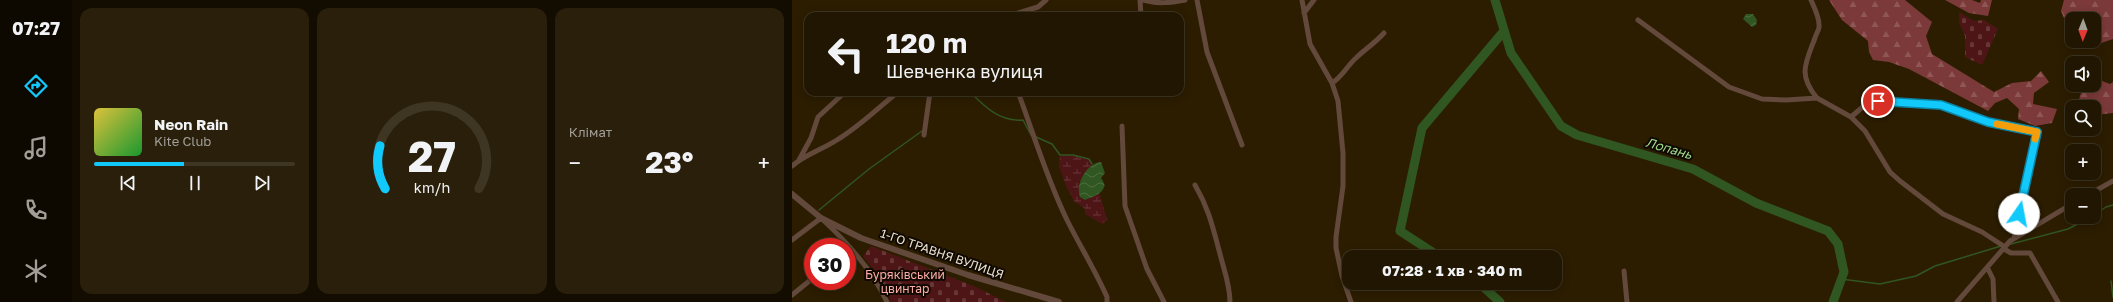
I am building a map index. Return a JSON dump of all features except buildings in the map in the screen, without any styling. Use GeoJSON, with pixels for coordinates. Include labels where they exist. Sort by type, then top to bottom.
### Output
{"type":"FeatureCollection","features":[{"type":"Feature","properties":{"kind":"street"},"geometry":{"type":"LineString","coordinates":[[1021,12],[1038,7],[1046,0]]}},
{"type":"Feature","properties":{"kind":"street"},"geometry":{"type":"LineString","coordinates":[[1141,12],[1141,0],[1153,3],[1169,3],[1185,0]]}},
{"type":"Feature","properties":{"kind":"street"},"geometry":{"type":"LineString","coordinates":[[1197,0],[1207,52],[1242,145]]}},
{"type":"Feature","properties":{"kind":"street"},"geometry":{"type":"LineString","coordinates":[[1302,0],[1310,44],[1332,83],[1338,101],[1343,153],[1343,186],[1336,237],[1336,248],[1342,276],[1352,302]]}},
{"type":"Feature","properties":{"kind":"street"},"geometry":{"type":"LineString","coordinates":[[1304,13],[1314,0]]}},
{"type":"Feature","properties":{"kind":"street"},"geometry":{"type":"LineString","coordinates":[[1811,0],[1819,20],[1819,27],[1808,57],[1804,77],[1807,87],[1817,98],[1851,116],[1865,131],[1890,172],[1943,214],[1982,232],[2011,253],[2030,253],[2058,302]]}},
{"type":"Feature","properties":{"kind":"street"},"geometry":{"type":"LineString","coordinates":[[1638,20],[1729,87],[1762,99],[1786,100],[1817,98]]}},
{"type":"Feature","properties":{"kind":"street"},"geometry":{"type":"LineString","coordinates":[[1332,83],[1338,80],[1356,58],[1372,46],[1384,33]]}},
{"type":"Feature","properties":{"kind":"street"},"geometry":{"type":"LineString","coordinates":[[792,166],[798,160],[811,138],[818,117],[841,96]]}},
{"type":"Feature","properties":{"kind":"street"},"geometry":{"type":"LineString","coordinates":[[798,160],[842,137],[893,96]]}},
{"type":"Feature","properties":{"kind":"street"},"geometry":{"type":"LineString","coordinates":[[924,135],[929,96]]}},
{"type":"Feature","properties":{"kind":"street"},"geometry":{"type":"LineString","coordinates":[[1019,96],[1049,179],[1068,221],[1093,266],[1106,296],[1107,302]]}},
{"type":"Feature","properties":{"kind":"street"},"geometry":{"type":"LineString","coordinates":[[1851,116],[1871,102],[1941,105],[1988,122],[2037,132],[2014,238]]}},
{"type":"Feature","properties":{"kind":"street"},"geometry":{"type":"LineString","coordinates":[[1122,126],[1125,206],[1147,270],[1164,302]]}},
{"type":"Feature","properties":{"kind":"street"},"geometry":{"type":"LineString","coordinates":[[2100,188],[2113,181]]}},
{"type":"Feature","properties":{"kind":"street"},"geometry":{"type":"LineString","coordinates":[[1195,185],[1206,204],[1213,222],[1226,276],[1230,302]]}},
{"type":"Feature","properties":{"kind":"street","name":"1-ГО ТРАВНЯ ВУЛИЦЯ"},"geometry":{"type":"LineString","coordinates":[[792,194],[821,218],[861,238],[968,275],[1059,302]]}},
{"type":"Feature","properties":{"kind":"street"},"geometry":{"type":"LineString","coordinates":[[1957,302],[1988,269],[2014,238],[2065,208]]}},
{"type":"Feature","properties":{"kind":"street"},"geometry":{"type":"LineString","coordinates":[[792,240],[821,218],[838,238]]}},
{"type":"Feature","properties":{"kind":"street"},"geometry":{"type":"LineString","coordinates":[[856,258],[882,290],[887,302]]}},
{"type":"Feature","properties":{"kind":"street"},"geometry":{"type":"LineString","coordinates":[[1988,269],[1993,279],[1994,302]]}},
{"type":"Feature","properties":{"kind":"street"},"geometry":{"type":"LineString","coordinates":[[1624,271],[1627,302]]}},
{"type":"Feature","properties":{"kind":"street"},"geometry":{"type":"LineString","coordinates":[[792,294],[804,285]]}},
{"type":"Feature","properties":{"kind":"green space"},"geometry":{"type":"Polygon","coordinates":[[[1829,0],[1905,0],[1932,22],[1926,36],[1932,54],[1994,92],[2012,83],[2031,81],[2041,71],[2049,82],[2034,93],[2033,104],[2057,109],[2052,123],[2035,126],[2018,119],[2019,109],[2007,98],[1995,103],[1988,111],[1909,69],[1889,62],[1873,60],[1869,52],[1868,41],[1842,20],[1829,0]]]}},
{"type":"Feature","properties":{"kind":"green space"},"geometry":{"type":"Polygon","coordinates":[[[1945,0],[1972,0],[1980,3],[1981,0],[1992,0],[1988,16],[1969,13],[1945,0]]]}},
{"type":"Feature","properties":{"kind":"green space"},"geometry":{"type":"Polygon","coordinates":[[[2064,0],[2113,0],[2113,39],[2101,43],[2101,12],[2065,12],[2065,20],[2061,11],[2064,0]]]}},
{"type":"Feature","properties":{"kind":"green space"},"geometry":{"type":"Polygon","coordinates":[[[1959,12],[1974,21],[1984,20],[1998,29],[1982,65],[1965,57],[1965,36],[1959,22],[1959,12]]]}},
{"type":"Feature","properties":{"kind":"green space"},"geometry":{"type":"Polygon","coordinates":[[[2101,81],[2110,84],[2113,82],[2113,113],[2101,114],[2101,100],[2079,100],[2082,92],[2101,92],[2101,81]]]}},
{"type":"Feature","properties":{"kind":"green space"},"geometry":{"type":"Polygon","coordinates":[[[1060,155],[1073,155],[1089,159],[1092,164],[1082,177],[1079,193],[1099,191],[1107,220],[1102,224],[1085,214],[1085,209],[1074,201],[1066,186],[1059,166],[1060,155]]]}},
{"type":"Feature","properties":{"kind":"green space","name":"Буряківський цвинтар"},"geometry":{"type":"Polygon","coordinates":[[[871,246],[976,287],[1006,302],[891,302],[882,280],[863,256],[871,246]]]}},
{"type":"Feature","properties":{"kind":"water"},"geometry":{"type":"Polygon","coordinates":[[[1746,14],[1753,14],[1757,20],[1756,25],[1752,27],[1743,19],[1746,14]]]}},
{"type":"Feature","properties":{"kind":"water"},"geometry":{"type":"Polygon","coordinates":[[[1101,162],[1105,173],[1101,178],[1104,183],[1104,187],[1099,193],[1085,200],[1080,197],[1079,192],[1079,186],[1083,175],[1091,166],[1101,162]]]}},
{"type":"Feature","properties":{"kind":"waterway","name":"Лопань"},"geometry":{"type":"LineString","coordinates":[[1495,0],[1511,53],[1561,126],[1577,135],[1693,169],[1756,203],[1828,231],[1838,244],[1844,272],[1833,302]]}},
{"type":"Feature","properties":{"kind":"waterway"},"geometry":{"type":"LineString","coordinates":[[1429,250],[1400,231],[1422,128],[1504,31]]}},
{"type":"Feature","properties":{"kind":"waterway"},"geometry":{"type":"LineString","coordinates":[[974,96],[987,108],[1000,116],[1007,119],[1023,120],[1031,135]]}},
{"type":"Feature","properties":{"kind":"waterway"},"geometry":{"type":"LineString","coordinates":[[819,210],[869,169],[922,131]]}},
{"type":"Feature","properties":{"kind":"waterway"},"geometry":{"type":"LineString","coordinates":[[1036,137],[1052,144],[1060,155],[1073,155],[1089,159],[1092,164]]}},
{"type":"Feature","properties":{"kind":"waterway"},"geometry":{"type":"LineString","coordinates":[[2101,210],[2113,205]]}},
{"type":"Feature","properties":{"kind":"waterway"},"geometry":{"type":"LineString","coordinates":[[2011,244],[2068,229],[2078,224]]}},
{"type":"Feature","properties":{"kind":"waterway"},"geometry":{"type":"LineString","coordinates":[[1841,279],[1880,284],[1916,276],[1935,266],[2001,246]]}},
{"type":"Feature","properties":{"kind":"waterway"},"geometry":{"type":"LineString","coordinates":[[2111,281],[2113,297]]}},
{"type":"Feature","properties":{"kind":"waterway"},"geometry":{"type":"LineString","coordinates":[[1487,290],[1500,302]]}},
{"type":"Feature","properties":{"kind":"slow traffic"},"geometry":{"type":"LineString","coordinates":[[1997,124],[2037,132],[2035,139]]}},
{"type":"Feature","properties":{"kind":"route"},"geometry":{"type":"LineString","coordinates":[[1878,101],[1941,105],[1988,122],[2037,132],[2019,214]]}}]}
